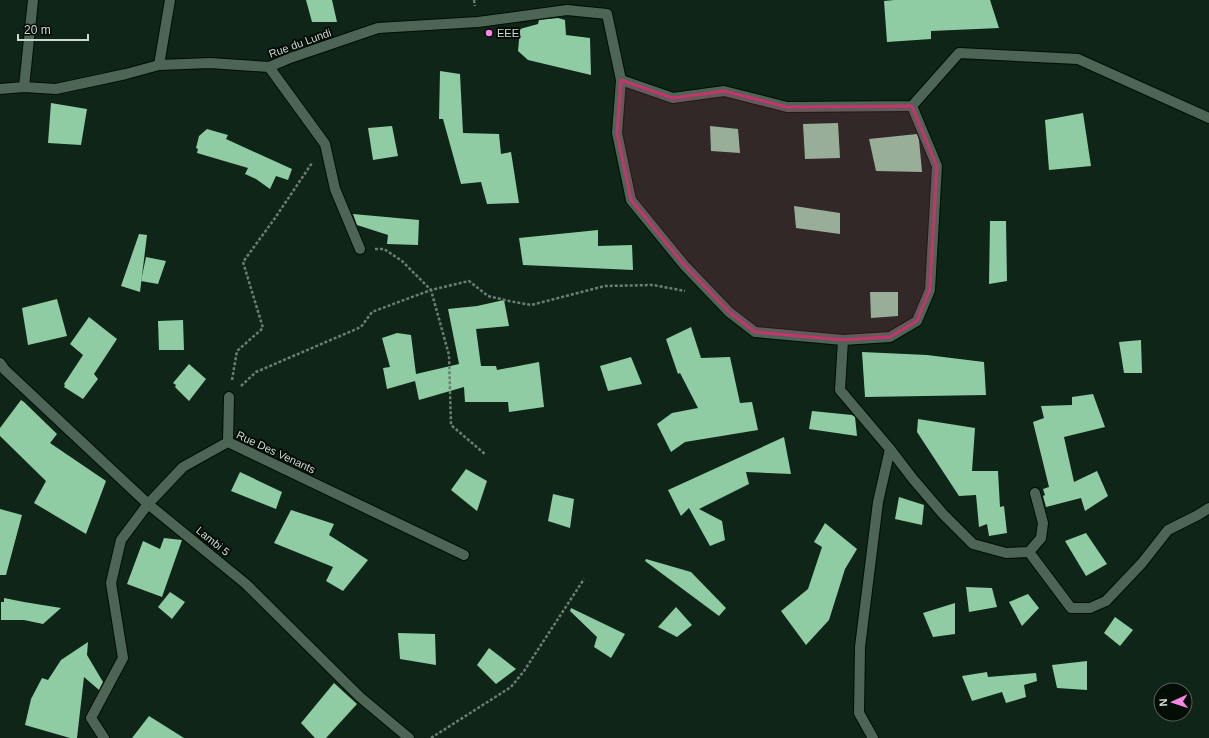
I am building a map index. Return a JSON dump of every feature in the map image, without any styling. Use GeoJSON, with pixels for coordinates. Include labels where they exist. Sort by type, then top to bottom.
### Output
{"type":"FeatureCollection","features":[{"type":"Feature","properties":{"kind":"street"},"geometry":{"type":"LineString","coordinates":[[24,87],[33,0]]}},
{"type":"Feature","properties":{"kind":"street"},"geometry":{"type":"LineString","coordinates":[[159,65],[170,0]]}},
{"type":"Feature","properties":{"kind":"street","name":"Rue du Lundi"},"geometry":{"type":"LineString","coordinates":[[0,88],[24,87],[56,89],[126,74],[159,65],[210,63],[269,68],[290,58],[378,28],[478,22],[567,10],[607,14],[621,80]]}},
{"type":"Feature","properties":{"kind":"street"},"geometry":{"type":"LineString","coordinates":[[912,106],[937,166],[930,290],[917,321],[890,337],[844,340],[755,332],[729,312],[685,266],[631,200],[617,133],[621,80],[673,98],[724,91],[787,107],[912,106],[959,53],[1078,59],[1209,118]]}},
{"type":"Feature","properties":{"kind":"street"},"geometry":{"type":"LineString","coordinates":[[269,68],[325,144],[335,189],[360,249]]}},
{"type":"Feature","properties":{"kind":"street"},"geometry":{"type":"LineString","coordinates":[[844,340],[840,390],[943,514],[973,544],[1006,553],[1029,552],[1041,538],[1043,523],[1035,493]]}},
{"type":"Feature","properties":{"kind":"street","name":"Lambi 5"},"geometry":{"type":"LineString","coordinates":[[0,363],[5,370],[148,504],[246,584],[360,697],[410,738]]}},
{"type":"Feature","properties":{"kind":"street"},"geometry":{"type":"LineString","coordinates":[[228,442],[229,397]]}},
{"type":"Feature","properties":{"kind":"street","name":"Rue Des Venants"},"geometry":{"type":"LineString","coordinates":[[104,738],[91,718],[123,658],[111,583],[121,540],[148,504],[183,467],[228,442],[464,555]]}},
{"type":"Feature","properties":{"kind":"street"},"geometry":{"type":"LineString","coordinates":[[873,738],[859,713],[860,647],[878,502],[890,449]]}},
{"type":"Feature","properties":{"kind":"street"},"geometry":{"type":"LineString","coordinates":[[1029,552],[1071,608],[1090,608],[1106,601],[1142,563],[1168,530],[1209,508]]}},
{"type":"Feature","properties":{"kind":"path"},"geometry":{"type":"LineString","coordinates":[[229,397],[237,351],[263,328],[243,262],[325,144]]}},
{"type":"Feature","properties":{"kind":"path"},"geometry":{"type":"LineString","coordinates":[[360,249],[384,250],[402,261],[431,290],[449,355],[451,425],[486,455]]}},
{"type":"Feature","properties":{"kind":"path"},"geometry":{"type":"LineString","coordinates":[[229,397],[256,372],[361,327],[372,312],[431,290],[469,282],[488,296],[509,302],[531,305],[605,286],[653,285],[687,291]]}},
{"type":"Feature","properties":{"kind":"path"},"geometry":{"type":"LineString","coordinates":[[431,738],[511,687],[524,671],[584,579]]}},
{"type":"Feature","properties":{"kind":"highlighted area"},"geometry":{"type":"Polygon","coordinates":[[[621,80],[673,98],[724,91],[787,107],[912,106],[937,166],[930,290],[917,321],[890,337],[843,340],[755,332],[729,312],[685,266],[631,200],[617,133],[621,80]]]}},
{"type":"Feature","properties":{"kind":"building"},"geometry":{"type":"Polygon","coordinates":[[[306,0],[332,0],[337,22],[312,22],[306,0]]]}},
{"type":"Feature","properties":{"kind":"building"},"geometry":{"type":"Polygon","coordinates":[[[990,0],[999,28],[931,31],[931,39],[887,42],[884,1],[990,0]]]}},
{"type":"Feature","properties":{"kind":"building"},"geometry":{"type":"Polygon","coordinates":[[[558,18],[565,20],[566,35],[590,38],[591,75],[528,60],[518,51],[520,29],[538,24],[539,20],[558,18]]]}},
{"type":"Feature","properties":{"kind":"building"},"geometry":{"type":"Polygon","coordinates":[[[440,71],[460,74],[463,133],[499,134],[501,154],[511,152],[519,203],[487,204],[481,182],[461,184],[443,119],[439,119],[440,71]]]}},
{"type":"Feature","properties":{"kind":"building"},"geometry":{"type":"Polygon","coordinates":[[[51,103],[87,109],[81,145],[48,143],[51,103]]]}},
{"type":"Feature","properties":{"kind":"building"},"geometry":{"type":"Polygon","coordinates":[[[1083,113],[1091,166],[1049,170],[1045,120],[1083,113]]]}},
{"type":"Feature","properties":{"kind":"building"},"geometry":{"type":"Polygon","coordinates":[[[838,123],[840,158],[805,159],[803,124],[838,123]]]}},
{"type":"Feature","properties":{"kind":"building"},"geometry":{"type":"Polygon","coordinates":[[[392,126],[398,156],[373,160],[368,128],[392,126]]]}},
{"type":"Feature","properties":{"kind":"building"},"geometry":{"type":"Polygon","coordinates":[[[710,126],[738,129],[740,153],[711,151],[710,126]]]}},
{"type":"Feature","properties":{"kind":"building"},"geometry":{"type":"Polygon","coordinates":[[[207,129],[228,135],[226,139],[292,169],[288,180],[276,176],[270,189],[256,179],[245,174],[248,168],[197,153],[198,149],[196,148],[199,136],[207,129]]]}},
{"type":"Feature","properties":{"kind":"building"},"geometry":{"type":"Polygon","coordinates":[[[917,134],[919,140],[922,172],[876,171],[869,139],[917,134]]]}},
{"type":"Feature","properties":{"kind":"building"},"geometry":{"type":"Polygon","coordinates":[[[794,206],[840,213],[840,234],[796,228],[794,206]]]}},
{"type":"Feature","properties":{"kind":"building"},"geometry":{"type":"Polygon","coordinates":[[[353,214],[419,220],[418,245],[387,244],[388,235],[357,225],[353,214]]]}},
{"type":"Feature","properties":{"kind":"building"},"geometry":{"type":"Polygon","coordinates":[[[990,221],[1006,221],[1007,281],[989,284],[990,221]]]}},
{"type":"Feature","properties":{"kind":"building"},"geometry":{"type":"Polygon","coordinates":[[[598,230],[598,246],[632,245],[633,270],[523,265],[519,238],[598,230]]]}},
{"type":"Feature","properties":{"kind":"building"},"geometry":{"type":"Polygon","coordinates":[[[139,234],[147,235],[140,292],[121,286],[139,234]]]}},
{"type":"Feature","properties":{"kind":"building"},"geometry":{"type":"Polygon","coordinates":[[[146,257],[166,261],[158,284],[141,281],[146,257]]]}},
{"type":"Feature","properties":{"kind":"building"},"geometry":{"type":"Polygon","coordinates":[[[870,292],[898,292],[898,316],[871,318],[870,292]]]}},
{"type":"Feature","properties":{"kind":"building"},"geometry":{"type":"Polygon","coordinates":[[[57,299],[67,336],[28,345],[22,308],[57,299]]]}},
{"type":"Feature","properties":{"kind":"building"},"geometry":{"type":"Polygon","coordinates":[[[504,300],[509,326],[476,329],[481,366],[496,366],[497,370],[539,362],[544,407],[509,412],[508,402],[465,402],[464,387],[419,400],[415,381],[387,389],[383,368],[390,367],[382,338],[397,333],[411,335],[416,374],[459,364],[448,309],[477,306],[504,300]]]}},
{"type":"Feature","properties":{"kind":"building"},"geometry":{"type":"Polygon","coordinates":[[[89,317],[117,339],[94,374],[98,379],[83,399],[64,387],[64,384],[83,355],[70,344],[89,317]]]}},
{"type":"Feature","properties":{"kind":"building"},"geometry":{"type":"Polygon","coordinates":[[[183,320],[184,350],[159,350],[158,321],[183,320]]]}},
{"type":"Feature","properties":{"kind":"building"},"geometry":{"type":"Polygon","coordinates":[[[691,327],[701,358],[730,357],[740,403],[752,402],[758,430],[685,442],[671,452],[657,424],[672,413],[698,408],[680,373],[678,374],[666,339],[691,327]]]}},
{"type":"Feature","properties":{"kind":"building"},"geometry":{"type":"Polygon","coordinates":[[[1141,340],[1142,373],[1124,373],[1119,342],[1141,340]]]}},
{"type":"Feature","properties":{"kind":"building"},"geometry":{"type":"Polygon","coordinates":[[[862,352],[927,355],[984,362],[986,395],[865,397],[862,352]]]}},
{"type":"Feature","properties":{"kind":"building"},"geometry":{"type":"Polygon","coordinates":[[[631,357],[642,384],[608,391],[600,366],[631,357]]]}},
{"type":"Feature","properties":{"kind":"building"},"geometry":{"type":"Polygon","coordinates":[[[189,364],[206,379],[189,401],[173,383],[189,364]]]}},
{"type":"Feature","properties":{"kind":"building"},"geometry":{"type":"Polygon","coordinates":[[[1093,394],[1105,427],[1064,437],[1074,482],[1097,471],[1108,496],[1085,511],[1081,498],[1046,507],[1043,489],[1049,487],[1033,422],[1044,418],[1041,406],[1072,405],[1072,397],[1093,394]]]}},
{"type":"Feature","properties":{"kind":"building"},"geometry":{"type":"Polygon","coordinates":[[[21,400],[57,434],[50,443],[106,481],[86,534],[34,503],[46,481],[0,436],[0,428],[21,400]]]}},
{"type":"Feature","properties":{"kind":"building"},"geometry":{"type":"Polygon","coordinates":[[[812,411],[852,415],[855,417],[857,436],[809,429],[812,411]]]}},
{"type":"Feature","properties":{"kind":"building"},"geometry":{"type":"Polygon","coordinates":[[[918,419],[975,428],[972,471],[998,471],[1000,507],[1004,506],[1007,533],[989,536],[987,524],[979,527],[976,495],[959,496],[917,432],[918,419]]]}},
{"type":"Feature","properties":{"kind":"building"},"geometry":{"type":"Polygon","coordinates":[[[784,437],[791,474],[746,472],[749,484],[699,509],[722,521],[725,540],[710,546],[689,508],[681,516],[668,490],[784,437]]]}},
{"type":"Feature","properties":{"kind":"building"},"geometry":{"type":"Polygon","coordinates":[[[466,469],[487,481],[477,511],[451,490],[466,469]]]}},
{"type":"Feature","properties":{"kind":"building"},"geometry":{"type":"Polygon","coordinates":[[[240,472],[282,492],[276,509],[231,491],[240,472]]]}},
{"type":"Feature","properties":{"kind":"building"},"geometry":{"type":"Polygon","coordinates":[[[553,494],[574,499],[570,528],[548,521],[553,494]]]}},
{"type":"Feature","properties":{"kind":"building"},"geometry":{"type":"Polygon","coordinates":[[[899,497],[924,505],[922,525],[895,519],[899,497]]]}},
{"type":"Feature","properties":{"kind":"building"},"geometry":{"type":"Polygon","coordinates":[[[0,509],[22,515],[6,575],[0,575],[0,509]]]}},
{"type":"Feature","properties":{"kind":"building"},"geometry":{"type":"Polygon","coordinates":[[[291,510],[334,524],[329,535],[368,560],[343,591],[326,581],[333,567],[274,543],[291,510]]]}},
{"type":"Feature","properties":{"kind":"building"},"geometry":{"type":"Polygon","coordinates":[[[825,523],[857,549],[845,569],[829,620],[806,645],[781,611],[808,589],[822,547],[814,542],[825,523]]]}},
{"type":"Feature","properties":{"kind":"building"},"geometry":{"type":"Polygon","coordinates":[[[1086,533],[1107,564],[1086,576],[1065,541],[1086,533]]]}},
{"type":"Feature","properties":{"kind":"building"},"geometry":{"type":"Polygon","coordinates":[[[164,538],[182,540],[162,597],[127,584],[143,541],[160,549],[164,538]]]}},
{"type":"Feature","properties":{"kind":"building"},"geometry":{"type":"Polygon","coordinates":[[[646,559],[691,572],[726,608],[719,616],[645,561],[646,559]]]}},
{"type":"Feature","properties":{"kind":"building"},"geometry":{"type":"Polygon","coordinates":[[[966,587],[992,588],[997,607],[969,612],[966,587]]]}},
{"type":"Feature","properties":{"kind":"building"},"geometry":{"type":"Polygon","coordinates":[[[170,592],[185,602],[172,619],[158,607],[170,592]]]}},
{"type":"Feature","properties":{"kind":"building"},"geometry":{"type":"Polygon","coordinates":[[[1028,594],[1039,608],[1022,626],[1009,602],[1028,594]]]}},
{"type":"Feature","properties":{"kind":"building"},"geometry":{"type":"Polygon","coordinates":[[[4,598],[61,608],[43,624],[24,620],[1,620],[1,602],[4,602],[4,598]]]}},
{"type":"Feature","properties":{"kind":"building"},"geometry":{"type":"Polygon","coordinates":[[[955,603],[955,634],[933,637],[923,613],[955,603]]]}},
{"type":"Feature","properties":{"kind":"building"},"geometry":{"type":"Polygon","coordinates":[[[676,607],[692,625],[677,637],[658,627],[676,607]]]}},
{"type":"Feature","properties":{"kind":"building"},"geometry":{"type":"Polygon","coordinates":[[[571,608],[625,634],[611,658],[594,647],[597,637],[570,611],[571,608]]]}},
{"type":"Feature","properties":{"kind":"building"},"geometry":{"type":"Polygon","coordinates":[[[1115,617],[1133,630],[1120,646],[1104,633],[1115,617]]]}},
{"type":"Feature","properties":{"kind":"building"},"geometry":{"type":"Polygon","coordinates":[[[398,633],[435,634],[436,665],[400,659],[398,633]]]}},
{"type":"Feature","properties":{"kind":"building"},"geometry":{"type":"Polygon","coordinates":[[[88,642],[87,655],[103,682],[99,690],[84,677],[77,738],[70,738],[25,725],[31,699],[42,678],[48,680],[61,660],[88,642]]]}},
{"type":"Feature","properties":{"kind":"building"},"geometry":{"type":"Polygon","coordinates":[[[489,648],[516,669],[496,684],[477,665],[489,648]]]}},
{"type":"Feature","properties":{"kind":"building"},"geometry":{"type":"Polygon","coordinates":[[[1087,661],[1087,690],[1057,688],[1052,665],[1087,661]]]}},
{"type":"Feature","properties":{"kind":"building"},"geometry":{"type":"Polygon","coordinates":[[[987,672],[988,677],[1036,673],[1037,681],[1024,685],[1026,697],[1006,703],[1002,692],[972,701],[962,676],[987,672]]]}},
{"type":"Feature","properties":{"kind":"building"},"geometry":{"type":"Polygon","coordinates":[[[334,683],[357,704],[326,738],[315,738],[301,723],[334,683]]]}},
{"type":"Feature","properties":{"kind":"building"},"geometry":{"type":"Polygon","coordinates":[[[149,716],[184,738],[132,738],[149,716]]]}},
{"type":"Feature","properties":{"kind":"place","name":"EEE"},"geometry":{"type":"Point","coordinates":[489,33]}}]}
